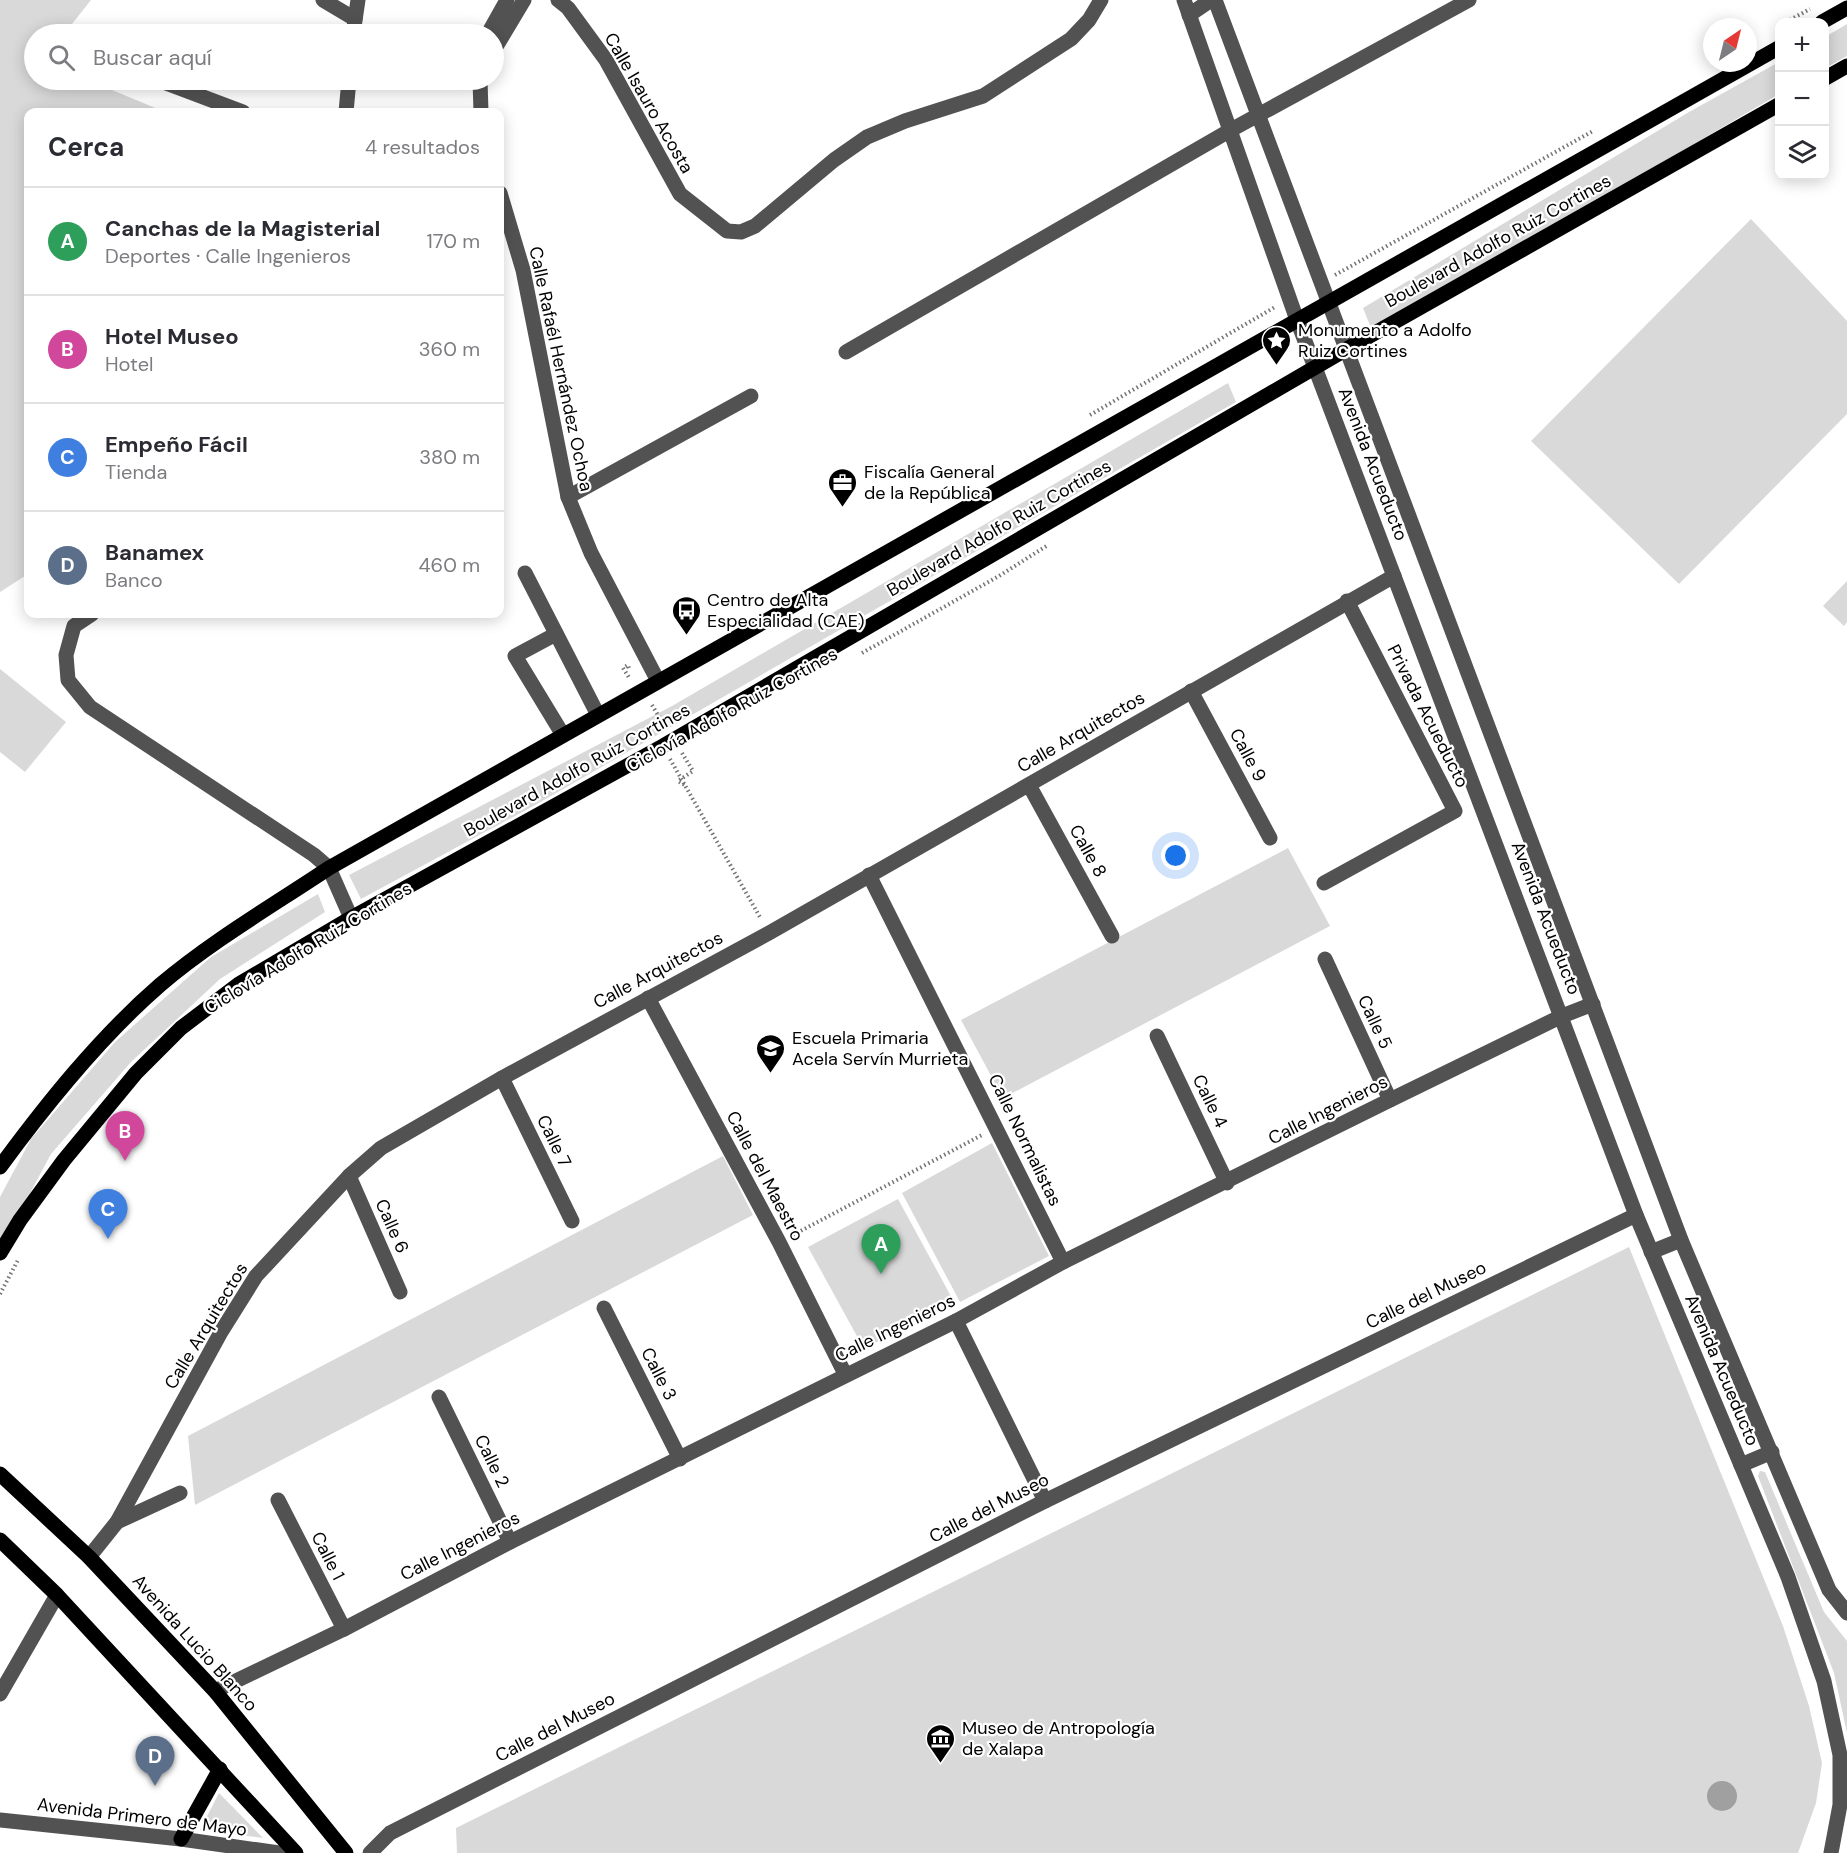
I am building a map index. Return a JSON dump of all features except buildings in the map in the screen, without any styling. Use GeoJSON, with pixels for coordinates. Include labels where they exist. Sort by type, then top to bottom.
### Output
{"type":"FeatureCollection","features":[{"type":"Feature","properties":{"kind":"main road"},"geometry":{"type":"LineString","coordinates":[[1829,18],[1847,8]]}},
{"type":"Feature","properties":{"kind":"main road","name":"Boulevard Adolfo Ruiz Cortines"},"geometry":{"type":"LineString","coordinates":[[0,1167],[26,1132],[110,1034],[160,986],[216,942],[329,868],[1775,49]]}},
{"type":"Feature","properties":{"kind":"main road"},"geometry":{"type":"LineString","coordinates":[[1829,76],[1847,66]]}},
{"type":"Feature","properties":{"kind":"main road","name":"Boulevard Adolfo Ruiz Cortines"},"geometry":{"type":"LineString","coordinates":[[0,1253],[20,1220],[64,1160],[136,1073],[181,1028],[239,984],[1315,367],[1775,106]]}},
{"type":"Feature","properties":{"kind":"main road","name":"Avenida Lucio Blanco"},"geometry":{"type":"LineString","coordinates":[[0,1474],[89,1557],[215,1691],[346,1853]]}},
{"type":"Feature","properties":{"kind":"main road"},"geometry":{"type":"LineString","coordinates":[[0,1540],[57,1595],[296,1853]]}},
{"type":"Feature","properties":{"kind":"main road"},"geometry":{"type":"LineString","coordinates":[[181,1839],[220,1769]]}},
{"type":"Feature","properties":{"kind":"street"},"geometry":{"type":"LineString","coordinates":[[322,0],[350,24]]}},
{"type":"Feature","properties":{"kind":"street"},"geometry":{"type":"LineString","coordinates":[[354,24],[358,0]]}},
{"type":"Feature","properties":{"kind":"street"},"geometry":{"type":"LineString","coordinates":[[494,24],[507,0]]}},
{"type":"Feature","properties":{"kind":"street"},"geometry":{"type":"LineString","coordinates":[[504,33],[524,0]]}},
{"type":"Feature","properties":{"kind":"street","name":"Calle Isauro Acosta"},"geometry":{"type":"LineString","coordinates":[[558,0],[568,8],[606,60],[680,194],[727,231],[741,232],[755,226],[834,160],[867,137],[905,121],[983,96],[1071,39],[1089,20],[1101,0]]}},
{"type":"Feature","properties":{"kind":"street"},"geometry":{"type":"LineString","coordinates":[[1187,7],[1213,0]]}},
{"type":"Feature","properties":{"kind":"street","name":"Avenida Acueducto"},"geometry":{"type":"LineString","coordinates":[[1213,0],[1681,1240],[1829,1590],[1847,1613]]}},
{"type":"Feature","properties":{"kind":"street"},"geometry":{"type":"LineString","coordinates":[[846,352],[1229,132],[1469,0]]}},
{"type":"Feature","properties":{"kind":"street","name":"Avenida Acueducto"},"geometry":{"type":"LineString","coordinates":[[1187,7],[1229,132],[1297,320],[1636,1215],[1788,1577],[1824,1681],[1840,1755],[1840,1805],[1831,1853]]}},
{"type":"Feature","properties":{"kind":"street"},"geometry":{"type":"LineString","coordinates":[[185,90],[232,108]]}},
{"type":"Feature","properties":{"kind":"street"},"geometry":{"type":"LineString","coordinates":[[346,108],[348,90]]}},
{"type":"Feature","properties":{"kind":"street"},"geometry":{"type":"LineString","coordinates":[[480,90],[481,108]]}},
{"type":"Feature","properties":{"kind":"street","name":"Calle Rafaél Hernández Ochoa"},"geometry":{"type":"LineString","coordinates":[[504,223],[523,270],[568,497],[591,553],[658,681]]}},
{"type":"Feature","properties":{"kind":"street"},"geometry":{"type":"LineString","coordinates":[[568,497],[751,396]]}},
{"type":"Feature","properties":{"kind":"street"},"geometry":{"type":"LineString","coordinates":[[525,573],[598,715]]}},
{"type":"Feature","properties":{"kind":"street","name":"Calle Arquitectos"},"geometry":{"type":"LineString","coordinates":[[89,1557],[117,1522],[221,1332],[256,1276],[349,1176],[381,1148],[502,1078],[769,933],[1394,576]]}},
{"type":"Feature","properties":{"kind":"street","name":"Privada Acueducto"},"geometry":{"type":"LineString","coordinates":[[1324,883],[1455,812],[1347,601]]}},
{"type":"Feature","properties":{"kind":"street"},"geometry":{"type":"LineString","coordinates":[[86,618],[74,626],[66,655],[68,680],[90,706],[290,838],[329,868],[351,918]]}},
{"type":"Feature","properties":{"kind":"street"},"geometry":{"type":"LineString","coordinates":[[556,634],[515,656],[563,735]]}},
{"type":"Feature","properties":{"kind":"street","name":"Calle 9"},"geometry":{"type":"LineString","coordinates":[[1191,691],[1270,838]]}},
{"type":"Feature","properties":{"kind":"street","name":"Calle 8"},"geometry":{"type":"LineString","coordinates":[[1029,785],[1112,936]]}},
{"type":"Feature","properties":{"kind":"street","name":"Calle Normalistas"},"geometry":{"type":"LineString","coordinates":[[869,876],[998,1127],[1063,1262]]}},
{"type":"Feature","properties":{"kind":"street","name":"Calle 5"},"geometry":{"type":"LineString","coordinates":[[1325,959],[1390,1100]]}},
{"type":"Feature","properties":{"kind":"street","name":"Calle del Maestro"},"geometry":{"type":"LineString","coordinates":[[648,998],[779,1242],[845,1374]]}},
{"type":"Feature","properties":{"kind":"street","name":"Calle Ingenieros"},"geometry":{"type":"LineString","coordinates":[[215,1691],[344,1629],[510,1542],[680,1459],[845,1374],[956,1321],[1063,1262],[1562,1016],[1593,1004]]}},
{"type":"Feature","properties":{"kind":"street","name":"Calle 4"},"geometry":{"type":"LineString","coordinates":[[1157,1036],[1227,1183]]}},
{"type":"Feature","properties":{"kind":"street","name":"Calle 7"},"geometry":{"type":"LineString","coordinates":[[502,1078],[572,1221]]}},
{"type":"Feature","properties":{"kind":"street","name":"Calle 6"},"geometry":{"type":"LineString","coordinates":[[349,1176],[400,1292]]}},
{"type":"Feature","properties":{"kind":"street","name":"Calle del Museo"},"geometry":{"type":"LineString","coordinates":[[370,1853],[390,1833],[1045,1501],[1636,1215]]}},
{"type":"Feature","properties":{"kind":"street"},"geometry":{"type":"LineString","coordinates":[[1651,1252],[1681,1240]]}},
{"type":"Feature","properties":{"kind":"street","name":"Calle 3"},"geometry":{"type":"LineString","coordinates":[[604,1308],[680,1459]]}},
{"type":"Feature","properties":{"kind":"street"},"geometry":{"type":"LineString","coordinates":[[956,1321],[1045,1501]]}},
{"type":"Feature","properties":{"kind":"street","name":"Calle 2"},"geometry":{"type":"LineString","coordinates":[[439,1397],[510,1542]]}},
{"type":"Feature","properties":{"kind":"street"},"geometry":{"type":"LineString","coordinates":[[1741,1465],[1772,1452]]}},
{"type":"Feature","properties":{"kind":"street"},"geometry":{"type":"LineString","coordinates":[[117,1522],[180,1493]]}},
{"type":"Feature","properties":{"kind":"street","name":"Calle 1"},"geometry":{"type":"LineString","coordinates":[[278,1500],[344,1629]]}},
{"type":"Feature","properties":{"kind":"street"},"geometry":{"type":"LineString","coordinates":[[0,1694],[57,1595]]}},
{"type":"Feature","properties":{"kind":"street","name":"Avenida Primero de Mayo"},"geometry":{"type":"LineString","coordinates":[[0,1820],[181,1839],[279,1853]]}},
{"type":"Feature","properties":{"kind":"path","name":"Ciclovía Adolfo Ruiz Cortines"},"geometry":{"type":"LineString","coordinates":[[856,657],[999,576],[1049,544]]}},
{"type":"Feature","properties":{"kind":"path"},"geometry":{"type":"LineString","coordinates":[[631,682],[623,668],[628,664],[639,684]]}},
{"type":"Feature","properties":{"kind":"path"},"geometry":{"type":"LineString","coordinates":[[651,703],[666,739],[671,760],[769,933]]}},
{"type":"Feature","properties":{"kind":"path","name":"Ciclovía Adolfo Ruiz Cortines"},"geometry":{"type":"LineString","coordinates":[[661,766],[692,749]]}},
{"type":"Feature","properties":{"kind":"path"},"geometry":{"type":"LineString","coordinates":[[681,752],[693,771],[678,781],[680,785],[686,786]]}},
{"type":"Feature","properties":{"kind":"path"},"geometry":{"type":"LineString","coordinates":[[779,1242],[998,1127]]}},
{"type":"Feature","properties":{"kind":"path"},"geometry":{"type":"LineString","coordinates":[[0,1294],[22,1253]]}},
{"type":"Feature","properties":{"kind":"shaded area"},"geometry":{"type":"Polygon","coordinates":[[[0,0],[91,0],[72,24],[24,24],[24,90],[112,90],[155,108],[24,108],[24,577],[0,592],[0,0]]]}},
{"type":"Feature","properties":{"kind":"shaded area"},"geometry":{"type":"Polygon","coordinates":[[[1847,24],[1847,56],[1829,66],[1829,35],[1847,24]]]}},
{"type":"Feature","properties":{"kind":"shaded area"},"geometry":{"type":"Polygon","coordinates":[[[1775,64],[1775,96],[1373,333],[1363,308],[1689,112],[1775,64]]]}},
{"type":"Feature","properties":{"kind":"shaded area"},"geometry":{"type":"Polygon","coordinates":[[[1751,219],[1847,321],[1847,414],[1679,584],[1531,441],[1751,219]]]}},
{"type":"Feature","properties":{"kind":"shaded area"},"geometry":{"type":"Polygon","coordinates":[[[1228,383],[1236,402],[537,804],[361,899],[349,875],[672,706],[1228,383]]]}},
{"type":"Feature","properties":{"kind":"shaded area"},"geometry":{"type":"Polygon","coordinates":[[[1847,581],[1847,622],[1844,626],[1823,606],[1847,581]]]}},
{"type":"Feature","properties":{"kind":"shaded area"},"geometry":{"type":"Polygon","coordinates":[[[0,669],[66,722],[25,772],[0,752],[0,669]]]}},
{"type":"Feature","properties":{"kind":"shaded area"},"geometry":{"type":"Polygon","coordinates":[[[1288,848],[1330,926],[1003,1098],[961,1020],[1288,848]]]}},
{"type":"Feature","properties":{"kind":"shaded area"},"geometry":{"type":"Polygon","coordinates":[[[318,894],[325,912],[220,979],[131,1062],[51,1154],[0,1249],[0,1197],[31,1139],[115,1042],[211,957],[318,894]]]}},
{"type":"Feature","properties":{"kind":"shaded area"},"geometry":{"type":"Polygon","coordinates":[[[992,1143],[1049,1256],[960,1302],[902,1193],[992,1143]]]}},
{"type":"Feature","properties":{"kind":"shaded area"},"geometry":{"type":"Polygon","coordinates":[[[723,1156],[753,1215],[195,1505],[188,1436],[723,1156]]]}},
{"type":"Feature","properties":{"kind":"shaded area"},"geometry":{"type":"Polygon","coordinates":[[[898,1199],[953,1300],[864,1349],[808,1247],[898,1199]]]}},
{"type":"Feature","properties":{"kind":"shaded area"},"geometry":{"type":"Polygon","coordinates":[[[1629,1247],[1783,1626],[1809,1706],[1822,1763],[1816,1803],[1798,1853],[457,1853],[456,1828],[1629,1247]]]}},
{"type":"Feature","properties":{"kind":"shaded area"},"geometry":{"type":"Polygon","coordinates":[[[1760,1471],[1765,1472],[1824,1612],[1847,1641],[1847,1733],[1834,1673],[1758,1476],[1760,1471]]]}},
{"type":"Feature","properties":{"kind":"shaded area"},"geometry":{"type":"Polygon","coordinates":[[[1722,1781],[1733,1785],[1737,1796],[1733,1807],[1722,1811],[1711,1807],[1707,1796],[1711,1785],[1722,1781]]]}},
{"type":"Feature","properties":{"kind":"shaded area"},"geometry":{"type":"Polygon","coordinates":[[[219,1793],[263,1838],[200,1830],[219,1793]]]}},
{"type":"Feature","properties":{"kind":"place","name":"Monumento a Adolfo Ruiz Cortines"},"geometry":{"type":"Point","coordinates":[1277,366]}},
{"type":"Feature","properties":{"kind":"place","name":"Fiscalía General de la República"},"geometry":{"type":"Point","coordinates":[843,508]}},
{"type":"Feature","properties":{"kind":"place","name":"Centro de Alta Especialidad (CAE)"},"geometry":{"type":"Point","coordinates":[686,636]}},
{"type":"Feature","properties":{"kind":"place","name":"Escuela Primaria Acela Servín Murrieta"},"geometry":{"type":"Point","coordinates":[771,1074]}},
{"type":"Feature","properties":{"kind":"place","name":"Hotel Museo"},"geometry":{"type":"Point","coordinates":[125,1161]}},
{"type":"Feature","properties":{"kind":"place","name":"Empeño Fácil"},"geometry":{"type":"Point","coordinates":[108,1239]}},
{"type":"Feature","properties":{"kind":"place","name":"Canchas de la Magisterial"},"geometry":{"type":"Point","coordinates":[881,1274]}},
{"type":"Feature","properties":{"kind":"place","name":"Museo de Antropología de Xalapa"},"geometry":{"type":"Point","coordinates":[941,1764]}},
{"type":"Feature","properties":{"kind":"place","name":"Banamex"},"geometry":{"type":"Point","coordinates":[155,1786]}}]}
